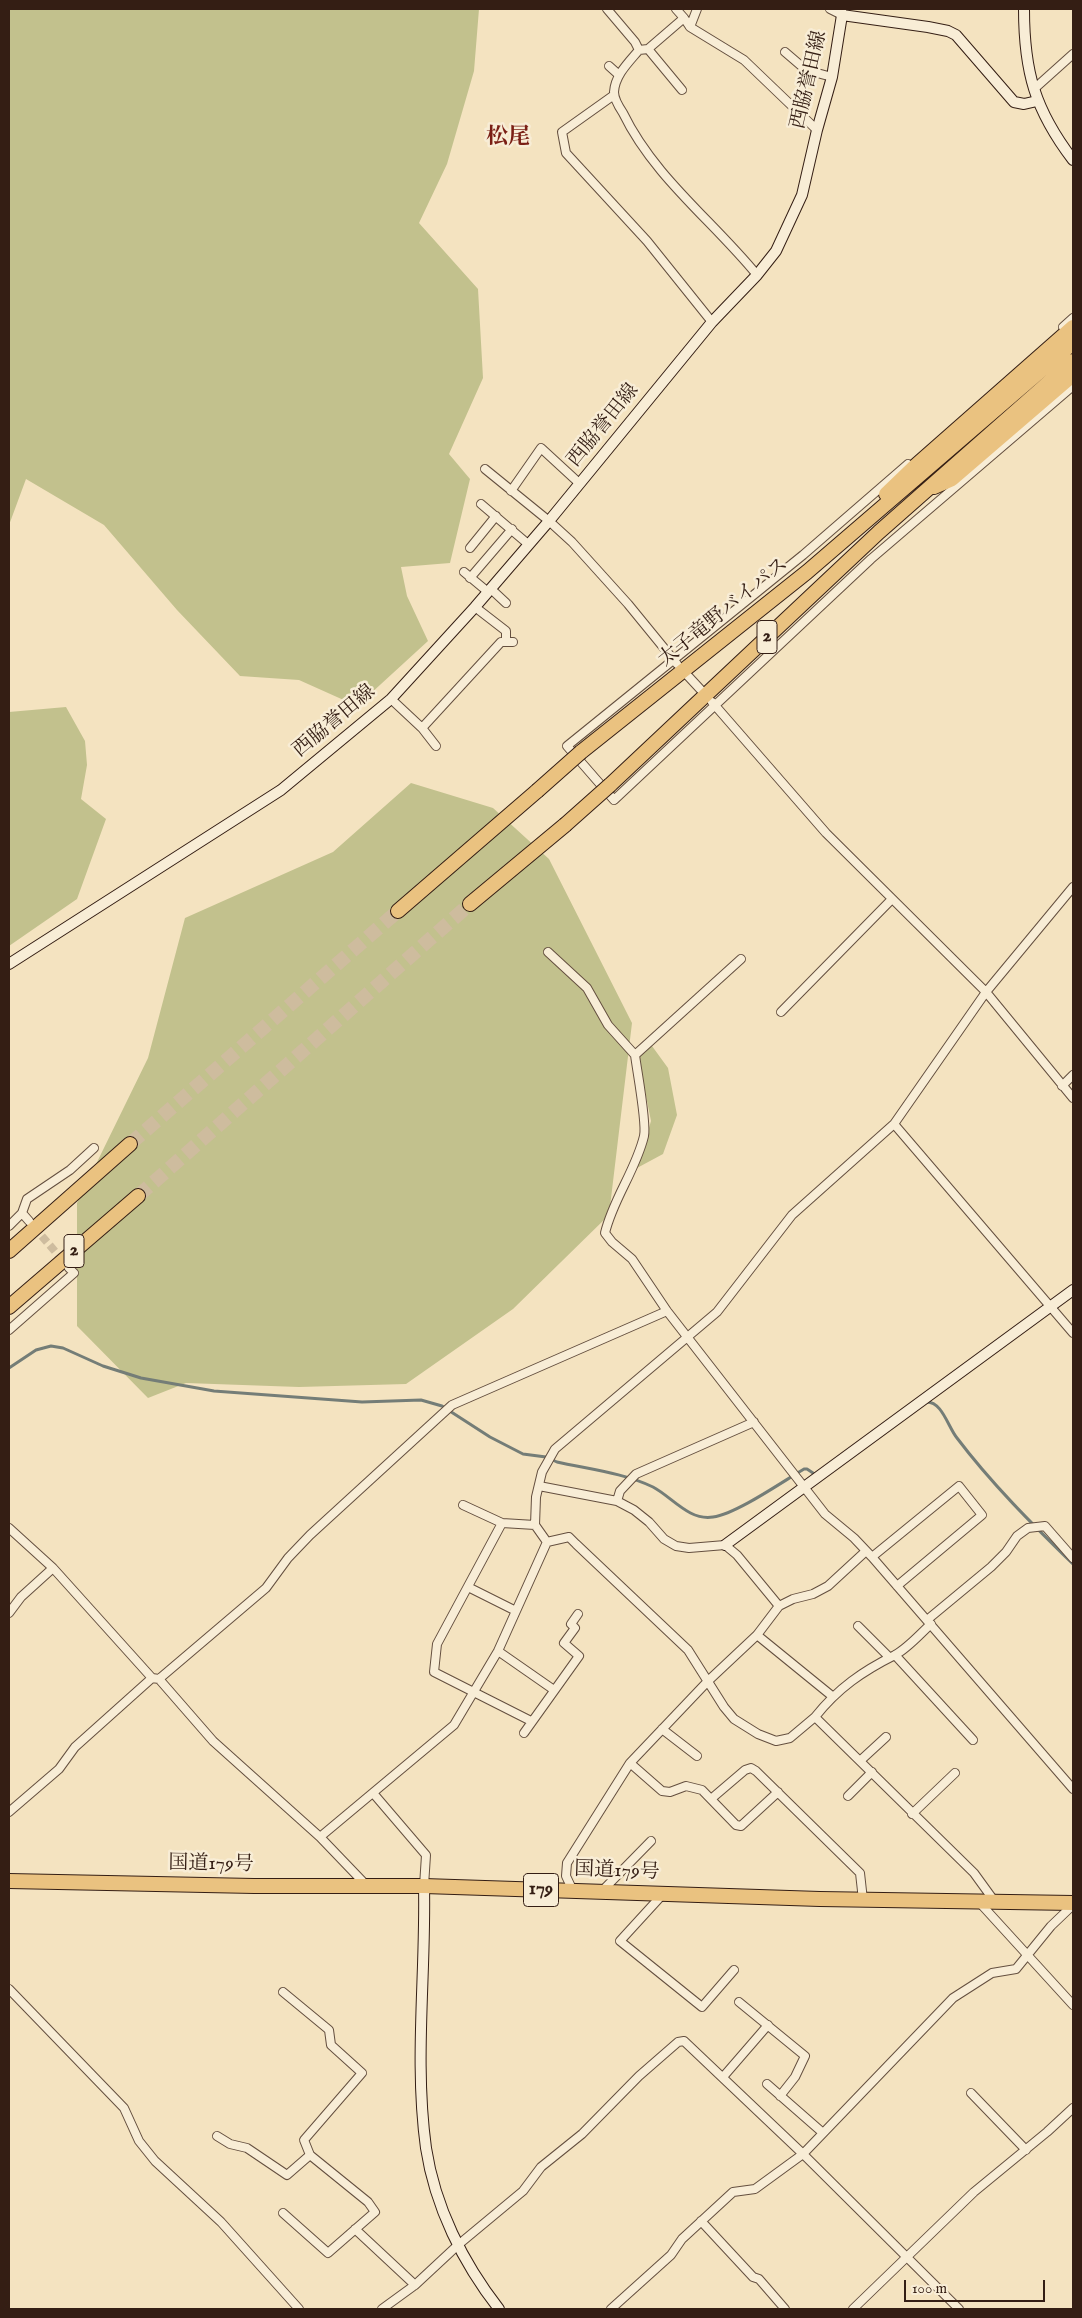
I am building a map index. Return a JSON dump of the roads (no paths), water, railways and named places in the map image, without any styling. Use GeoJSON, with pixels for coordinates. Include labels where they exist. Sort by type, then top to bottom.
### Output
{"type":"FeatureCollection","features":[{"type":"Feature","properties":{"kind":"highway"},"geometry":{"type":"LineString","coordinates":[[940,467],[1051,347],[1073,327]]}},
{"type":"Feature","properties":{"kind":"highway","name":"太子竜野バイパス"},"geometry":{"type":"LineString","coordinates":[[470,904],[610,785],[879,532],[927,490],[940,467],[1073,343]]}},
{"type":"Feature","properties":{"kind":"highway","name":"太子竜野バイパス"},"geometry":{"type":"LineString","coordinates":[[398,911],[581,752],[1073,361]]}},
{"type":"Feature","properties":{"kind":"highway"},"geometry":{"type":"LineString","coordinates":[[940,467],[1073,375]]}},
{"type":"Feature","properties":{"kind":"highway","name":"2"},"geometry":{"type":"LineString","coordinates":[[9,1251],[130,1144]]}},
{"type":"Feature","properties":{"kind":"highway","name":"2"},"geometry":{"type":"LineString","coordinates":[[9,1307],[138,1196]]}},
{"type":"Feature","properties":{"kind":"highway","name":"国道179号"},"geometry":{"type":"LineString","coordinates":[[9,1880],[244,1886],[424,1886],[863,1900],[1073,1904]]}},
{"type":"Feature","properties":{"kind":"main road"},"geometry":{"type":"LineString","coordinates":[[1024,9],[1026,59],[1037,101],[1058,140],[1073,160]]}},
{"type":"Feature","properties":{"kind":"main road","name":"西脇誉田線"},"geometry":{"type":"LineString","coordinates":[[9,964],[281,790],[391,699],[476,607],[712,322],[776,251],[802,195],[832,77],[842,12],[948,31],[963,40],[1014,102],[1024,104],[1037,101]]}},
{"type":"Feature","properties":{"kind":"main road"},"geometry":{"type":"LineString","coordinates":[[725,1544],[1073,1290]]}},
{"type":"Feature","properties":{"kind":"main road"},"geometry":{"type":"LineString","coordinates":[[424,1886],[425,1933],[420,2086],[426,2149],[434,2185],[446,2220],[469,2267],[499,2309]]}},
{"type":"Feature","properties":{"kind":"street"},"geometry":{"type":"LineString","coordinates":[[607,9],[635,42],[639,50]]}},
{"type":"Feature","properties":{"kind":"street"},"geometry":{"type":"LineString","coordinates":[[676,9],[690,27],[744,60],[817,130]]}},
{"type":"Feature","properties":{"kind":"street"},"geometry":{"type":"LineString","coordinates":[[690,27],[697,9]]}},
{"type":"Feature","properties":{"kind":"street"},"geometry":{"type":"LineString","coordinates":[[830,9],[842,12]]}},
{"type":"Feature","properties":{"kind":"street"},"geometry":{"type":"LineString","coordinates":[[684,18],[648,49],[639,50],[619,75],[614,95],[627,122],[648,154],[679,192],[757,274]]}},
{"type":"Feature","properties":{"kind":"street"},"geometry":{"type":"LineString","coordinates":[[648,49],[682,90]]}},
{"type":"Feature","properties":{"kind":"street"},"geometry":{"type":"LineString","coordinates":[[785,52],[806,70],[832,77]]}},
{"type":"Feature","properties":{"kind":"street"},"geometry":{"type":"LineString","coordinates":[[1034,89],[1073,54]]}},
{"type":"Feature","properties":{"kind":"street"},"geometry":{"type":"LineString","coordinates":[[609,66],[619,75]]}},
{"type":"Feature","properties":{"kind":"street"},"geometry":{"type":"LineString","coordinates":[[614,95],[562,132],[566,153],[647,241],[712,322]]}},
{"type":"Feature","properties":{"kind":"street"},"geometry":{"type":"LineString","coordinates":[[1073,318],[804,555],[675,662],[567,746],[614,800],[713,704],[871,559],[1073,386]]}},
{"type":"Feature","properties":{"kind":"street"},"geometry":{"type":"LineString","coordinates":[[511,491],[541,448],[579,484]]}},
{"type":"Feature","properties":{"kind":"street"},"geometry":{"type":"LineString","coordinates":[[485,469],[572,542],[628,604],[675,662]]}},
{"type":"Feature","properties":{"kind":"street"},"geometry":{"type":"LineString","coordinates":[[481,504],[528,544]]}},
{"type":"Feature","properties":{"kind":"street"},"geometry":{"type":"LineString","coordinates":[[470,548],[496,516]]}},
{"type":"Feature","properties":{"kind":"street"},"geometry":{"type":"LineString","coordinates":[[506,603],[467,575],[512,529]]}},
{"type":"Feature","properties":{"kind":"street"},"geometry":{"type":"LineString","coordinates":[[422,728],[501,642],[509,642],[506,632],[476,607]]}},
{"type":"Feature","properties":{"kind":"street"},"geometry":{"type":"LineString","coordinates":[[688,676],[701,690]]}},
{"type":"Feature","properties":{"kind":"street"},"geometry":{"type":"LineString","coordinates":[[391,699],[422,728],[436,746]]}},
{"type":"Feature","properties":{"kind":"street"},"geometry":{"type":"LineString","coordinates":[[713,704],[826,833],[986,992],[1073,1098]]}},
{"type":"Feature","properties":{"kind":"street"},"geometry":{"type":"LineString","coordinates":[[548,1542],[535,1525],[542,1472],[555,1449],[717,1312],[792,1215],[894,1124],[986,992],[1073,887]]}},
{"type":"Feature","properties":{"kind":"street"},"geometry":{"type":"LineString","coordinates":[[780,1012],[892,899]]}},
{"type":"Feature","properties":{"kind":"street"},"geometry":{"type":"LineString","coordinates":[[548,952],[587,988],[608,1025],[635,1055],[645,1134],[633,1168],[609,1217],[606,1233],[612,1242],[632,1259],[667,1311],[824,1514],[854,1538],[869,1554],[1073,1789]]}},
{"type":"Feature","properties":{"kind":"street"},"geometry":{"type":"LineString","coordinates":[[635,1055],[740,959]]}},
{"type":"Feature","properties":{"kind":"street"},"geometry":{"type":"LineString","coordinates":[[1062,1086],[1073,1076]]}},
{"type":"Feature","properties":{"kind":"street"},"geometry":{"type":"LineString","coordinates":[[894,1124],[1073,1333]]}},
{"type":"Feature","properties":{"kind":"street"},"geometry":{"type":"LineString","coordinates":[[9,1226],[22,1213],[26,1199],[70,1170],[94,1148]]}},
{"type":"Feature","properties":{"kind":"street"},"geometry":{"type":"LineString","coordinates":[[22,1213],[29,1221]]}},
{"type":"Feature","properties":{"kind":"street"},"geometry":{"type":"LineString","coordinates":[[9,1330],[71,1270]]}},
{"type":"Feature","properties":{"kind":"street"},"geometry":{"type":"LineString","coordinates":[[9,1812],[58,1769],[75,1747],[266,1588],[288,1558],[310,1535],[452,1405],[667,1311]]}},
{"type":"Feature","properties":{"kind":"street"},"geometry":{"type":"LineString","coordinates":[[617,1501],[620,1491],[636,1474],[754,1422]]}},
{"type":"Feature","properties":{"kind":"street"},"geometry":{"type":"LineString","coordinates":[[539,1486],[617,1501],[634,1510],[664,1539],[676,1546],[689,1548],[725,1544],[737,1555],[779,1606]]}},
{"type":"Feature","properties":{"kind":"street"},"geometry":{"type":"LineString","coordinates":[[573,1891],[566,1876],[567,1863],[630,1763],[708,1681],[757,1635],[779,1606],[793,1599],[813,1594],[828,1586],[959,1486],[982,1514],[897,1586]]}},
{"type":"Feature","properties":{"kind":"street"},"geometry":{"type":"LineString","coordinates":[[463,1505],[502,1523],[535,1525]]}},
{"type":"Feature","properties":{"kind":"street"},"geometry":{"type":"LineString","coordinates":[[502,1523],[437,1644],[434,1672],[531,1721]]}},
{"type":"Feature","properties":{"kind":"street"},"geometry":{"type":"LineString","coordinates":[[548,1542],[569,1537],[688,1650],[734,1719],[758,1734],[776,1741],[790,1738],[815,1717],[832,1696],[891,1656],[991,1567],[1006,1552],[1017,1536],[1028,1528],[1045,1526],[1073,1558]]}},
{"type":"Feature","properties":{"kind":"street"},"geometry":{"type":"LineString","coordinates":[[9,1528],[53,1568],[213,1741],[320,1837],[367,1886]]}},
{"type":"Feature","properties":{"kind":"street"},"geometry":{"type":"LineString","coordinates":[[320,1837],[374,1794],[454,1725],[498,1651],[548,1542]]}},
{"type":"Feature","properties":{"kind":"street"},"geometry":{"type":"LineString","coordinates":[[9,1613],[21,1597],[53,1568]]}},
{"type":"Feature","properties":{"kind":"street"},"geometry":{"type":"LineString","coordinates":[[468,1586],[516,1611]]}},
{"type":"Feature","properties":{"kind":"street"},"geometry":{"type":"LineString","coordinates":[[524,1733],[579,1656],[564,1643],[575,1628],[571,1624],[578,1614]]}},
{"type":"Feature","properties":{"kind":"street"},"geometry":{"type":"LineString","coordinates":[[858,1626],[891,1656],[974,1740]]}},
{"type":"Feature","properties":{"kind":"street"},"geometry":{"type":"LineString","coordinates":[[757,1635],[832,1696]]}},
{"type":"Feature","properties":{"kind":"street"},"geometry":{"type":"LineString","coordinates":[[498,1651],[554,1690]]}},
{"type":"Feature","properties":{"kind":"street"},"geometry":{"type":"LineString","coordinates":[[815,1717],[861,1760],[912,1814],[974,1873],[995,1902]]}},
{"type":"Feature","properties":{"kind":"street"},"geometry":{"type":"LineString","coordinates":[[662,1729],[697,1756]]}},
{"type":"Feature","properties":{"kind":"street"},"geometry":{"type":"LineString","coordinates":[[861,1760],[886,1737]]}},
{"type":"Feature","properties":{"kind":"street"},"geometry":{"type":"LineString","coordinates":[[630,1763],[662,1791],[670,1792],[679,1788],[691,1787],[702,1790],[736,1825],[741,1826],[778,1792]]}},
{"type":"Feature","properties":{"kind":"street"},"geometry":{"type":"LineString","coordinates":[[712,1799],[746,1770],[751,1768],[756,1771],[860,1873],[863,1900]]}},
{"type":"Feature","properties":{"kind":"street"},"geometry":{"type":"LineString","coordinates":[[848,1796],[872,1772]]}},
{"type":"Feature","properties":{"kind":"street"},"geometry":{"type":"LineString","coordinates":[[912,1814],[955,1773]]}},
{"type":"Feature","properties":{"kind":"street"},"geometry":{"type":"LineString","coordinates":[[374,1794],[426,1855],[424,1886]]}},
{"type":"Feature","properties":{"kind":"street"},"geometry":{"type":"LineString","coordinates":[[600,1892],[651,1841]]}},
{"type":"Feature","properties":{"kind":"street"},"geometry":{"type":"LineString","coordinates":[[663,1894],[620,1941],[702,2008],[734,1970]]}},
{"type":"Feature","properties":{"kind":"street"},"geometry":{"type":"LineString","coordinates":[[979,1902],[1073,2005]]}},
{"type":"Feature","properties":{"kind":"street"},"geometry":{"type":"LineString","coordinates":[[611,2309],[671,2255],[682,2239],[733,2192],[755,2189],[766,2183],[804,2154],[954,1998],[992,1973],[1016,1969],[1029,1956],[1051,1926],[1073,1904]]}},
{"type":"Feature","properties":{"kind":"street"},"geometry":{"type":"LineString","coordinates":[[9,1990],[124,2108],[139,2141],[155,2161],[221,2222],[299,2309]]}},
{"type":"Feature","properties":{"kind":"street"},"geometry":{"type":"LineString","coordinates":[[282,2213],[328,2253],[375,2212],[368,2202],[310,2155],[304,2140],[362,2073],[331,2045],[329,2030],[284,1992]]}},
{"type":"Feature","properties":{"kind":"street"},"geometry":{"type":"LineString","coordinates":[[739,2002],[805,2056],[795,2077],[780,2096]]}},
{"type":"Feature","properties":{"kind":"street"},"geometry":{"type":"LineString","coordinates":[[723,2077],[768,2025]]}},
{"type":"Feature","properties":{"kind":"street"},"geometry":{"type":"LineString","coordinates":[[382,2309],[414,2285],[458,2245],[523,2191],[541,2167],[582,2134],[639,2076],[678,2042],[684,2041],[804,2154],[960,2309]]}},
{"type":"Feature","properties":{"kind":"street"},"geometry":{"type":"LineString","coordinates":[[767,2084],[823,2133]]}},
{"type":"Feature","properties":{"kind":"street"},"geometry":{"type":"LineString","coordinates":[[971,2093],[1026,2150]]}},
{"type":"Feature","properties":{"kind":"street"},"geometry":{"type":"LineString","coordinates":[[853,2309],[974,2192],[1026,2150],[1073,2108]]}},
{"type":"Feature","properties":{"kind":"street"},"geometry":{"type":"LineString","coordinates":[[217,2136],[230,2144],[247,2148],[287,2175],[310,2155]]}},
{"type":"Feature","properties":{"kind":"street"},"geometry":{"type":"LineString","coordinates":[[701,2221],[753,2277],[759,2279],[785,2309]]}},
{"type":"Feature","properties":{"kind":"street"},"geometry":{"type":"LineString","coordinates":[[355,2229],[414,2285]]}},
{"type":"Feature","properties":{"kind":"waterway"},"geometry":{"type":"LineString","coordinates":[[9,1368],[36,1350],[51,1346],[63,1348],[103,1366],[141,1378],[214,1391],[362,1402],[421,1400],[442,1406],[490,1437],[523,1454],[546,1457],[557,1462],[642,1482],[660,1491],[688,1512],[704,1517],[723,1515],[734,1510],[804,1469],[816,1475]]}},
{"type":"Feature","properties":{"kind":"waterway"},"geometry":{"type":"LineString","coordinates":[[926,1402],[932,1403],[940,1410],[957,1438],[984,1471],[1073,1564]]}},
{"type":"Feature","properties":{"kind":"tunnel"},"geometry":{"type":"LineString","coordinates":[[138,1196],[470,904]]}},
{"type":"Feature","properties":{"kind":"tunnel"},"geometry":{"type":"LineString","coordinates":[[130,1144],[398,911]]}},
{"type":"Feature","properties":{"kind":"tunnel"},"geometry":{"type":"LineString","coordinates":[[34,1227],[65,1263]]}},
{"type":"Feature","properties":{"kind":"district","name":"松尾"},"geometry":{"type":"Point","coordinates":[508,138]}}]}
